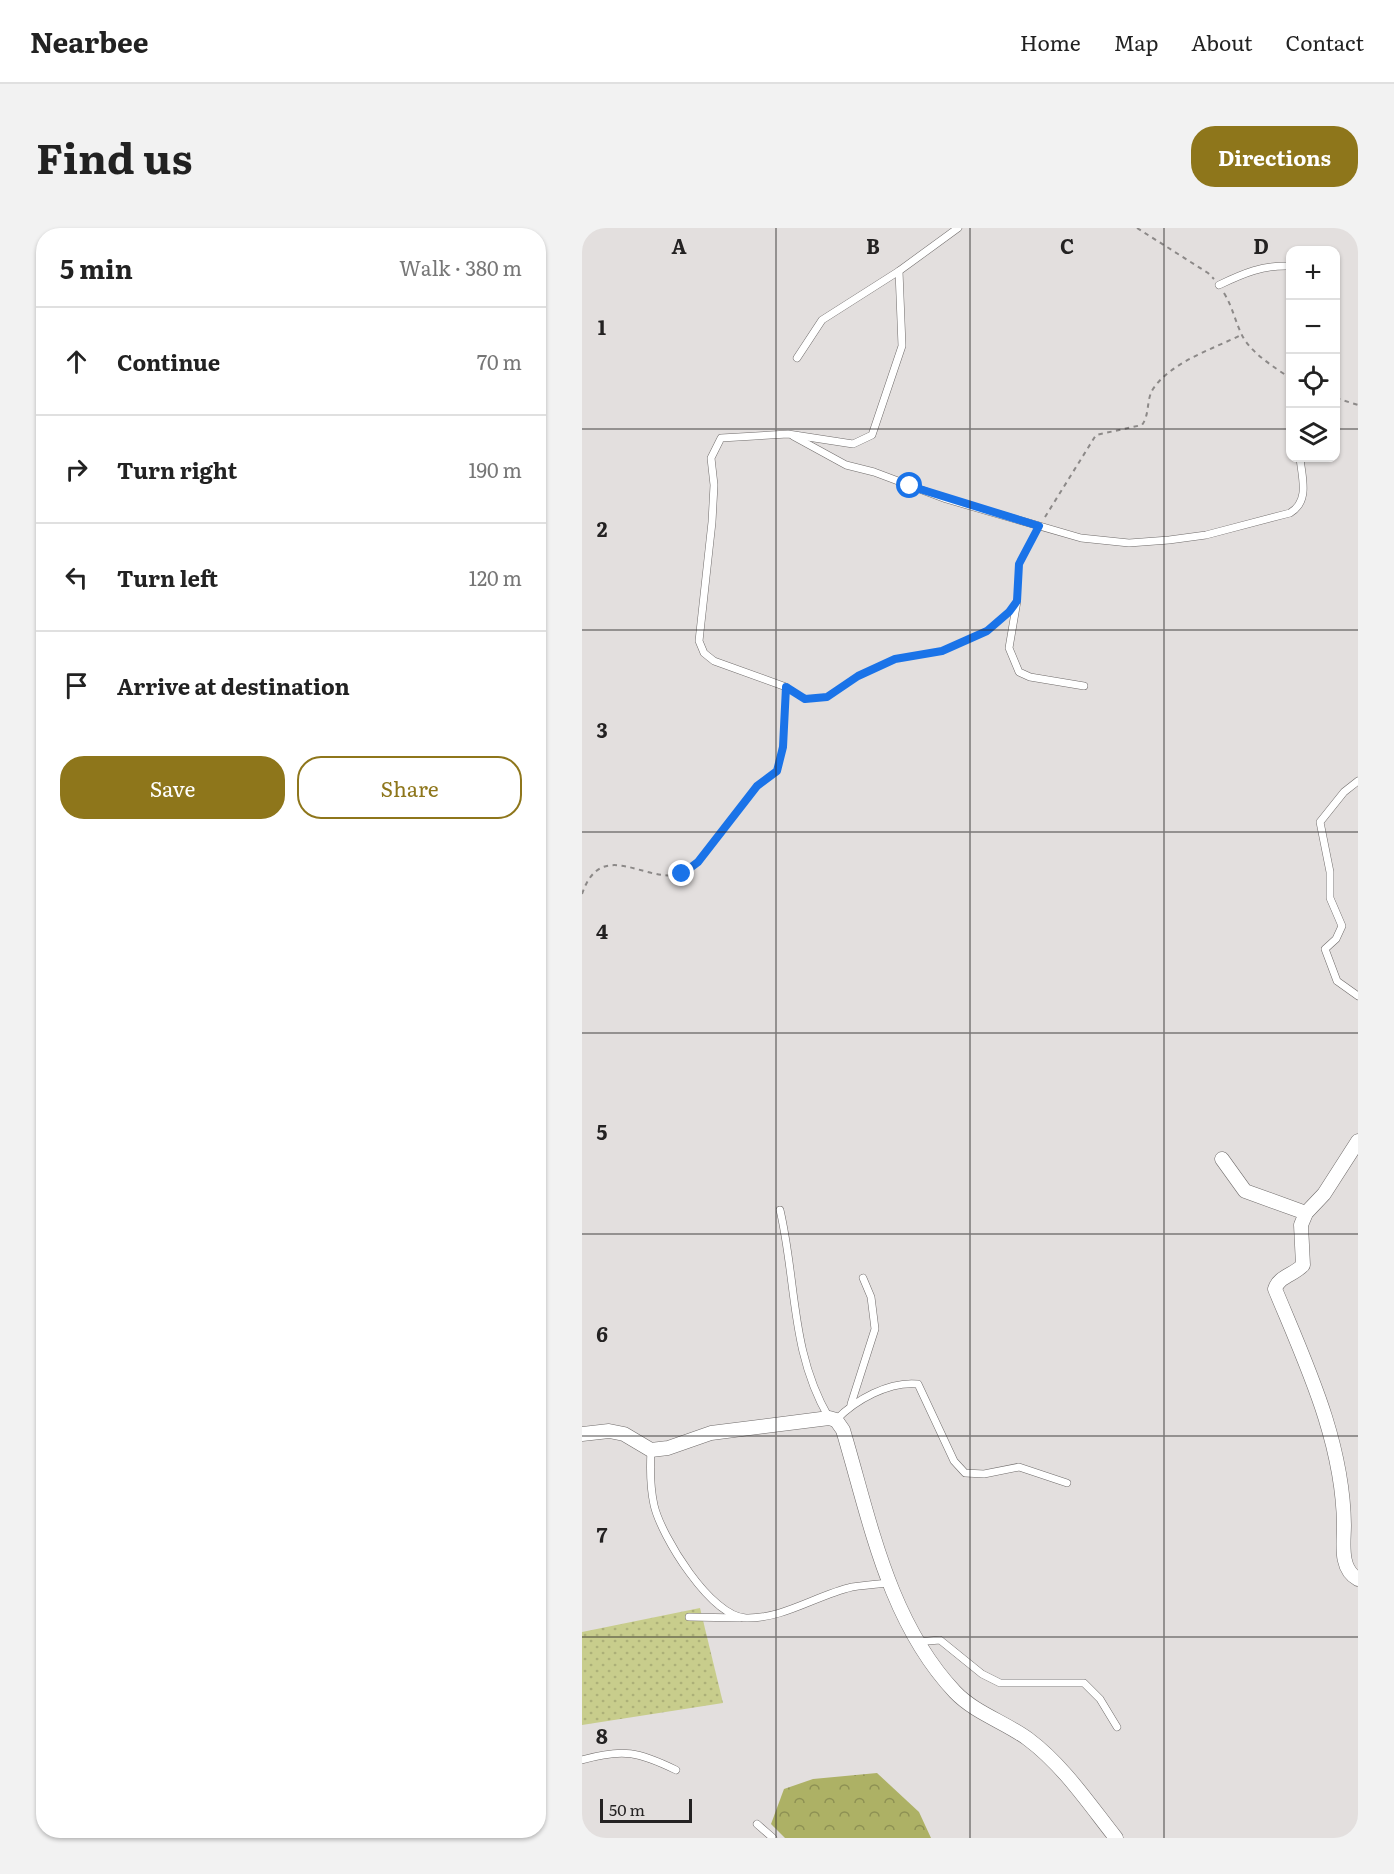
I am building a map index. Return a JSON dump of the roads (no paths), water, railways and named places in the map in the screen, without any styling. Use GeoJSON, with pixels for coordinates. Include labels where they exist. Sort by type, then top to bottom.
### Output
{"type":"FeatureCollection","features":[{"type":"Feature","properties":{"kind":"street"},"geometry":{"type":"LineString","coordinates":[[1358,1141],[1324,1194],[1306,1213],[1301,1225],[1303,1265],[1298,1271],[1277,1282],[1275,1289],[1326,1414],[1351,1508],[1345,1565],[1352,1576],[1358,1579]]}},
{"type":"Feature","properties":{"kind":"street"},"geometry":{"type":"LineString","coordinates":[[1222,1159],[1245,1191],[1306,1213]]}},
{"type":"Feature","properties":{"kind":"street"},"geometry":{"type":"LineString","coordinates":[[582,1434],[609,1431],[624,1434],[651,1450],[668,1448],[711,1433],[833,1419],[843,1430],[889,1583],[916,1642],[957,1693],[1045,1753],[1116,1838]]}},
{"type":"Feature","properties":{"kind":"lane"},"geometry":{"type":"LineString","coordinates":[[797,358],[822,320],[899,271],[958,228]]}},
{"type":"Feature","properties":{"kind":"lane"},"geometry":{"type":"LineString","coordinates":[[1220,285],[1250,270],[1272,265],[1286,266]]}},
{"type":"Feature","properties":{"kind":"lane"},"geometry":{"type":"LineString","coordinates":[[786,687],[714,661],[704,653],[699,641],[712,522],[714,485],[711,458],[721,438],[788,434],[853,444],[872,435],[902,346],[899,271]]}},
{"type":"Feature","properties":{"kind":"lane"},"geometry":{"type":"LineString","coordinates":[[788,434],[846,465],[874,472],[946,499],[1080,538],[1129,543],[1206,535],[1290,513],[1302,501],[1304,492],[1300,462]]}},
{"type":"Feature","properties":{"kind":"lane"},"geometry":{"type":"LineString","coordinates":[[1017,601],[1009,648],[1019,672],[1030,677],[1084,686]]}},
{"type":"Feature","properties":{"kind":"lane"},"geometry":{"type":"LineString","coordinates":[[1358,781],[1344,792],[1320,822],[1330,872],[1330,898],[1342,926],[1336,939],[1325,949],[1337,981],[1358,996]]}},
{"type":"Feature","properties":{"kind":"lane"},"geometry":{"type":"LineString","coordinates":[[780,1210],[787,1241],[798,1337],[814,1392],[833,1419],[851,1404],[898,1385],[918,1384],[954,1461],[965,1473],[984,1474],[1019,1467],[1067,1483]]}},
{"type":"Feature","properties":{"kind":"lane"},"geometry":{"type":"LineString","coordinates":[[851,1404],[875,1329],[871,1297],[863,1278]]}},
{"type":"Feature","properties":{"kind":"lane"},"geometry":{"type":"LineString","coordinates":[[651,1450],[655,1507],[673,1545],[701,1590],[719,1608],[744,1618]]}},
{"type":"Feature","properties":{"kind":"lane"},"geometry":{"type":"LineString","coordinates":[[688,1617],[744,1618],[771,1615],[852,1587],[889,1583]]}},
{"type":"Feature","properties":{"kind":"lane"},"geometry":{"type":"LineString","coordinates":[[916,1642],[940,1640],[982,1674],[1000,1683],[1084,1683],[1100,1699],[1117,1727]]}},
{"type":"Feature","properties":{"kind":"lane"},"geometry":{"type":"LineString","coordinates":[[582,1760],[624,1752],[646,1755],[676,1770]]}},
{"type":"Feature","properties":{"kind":"lane"},"geometry":{"type":"LineString","coordinates":[[757,1824],[773,1838]]}}]}
